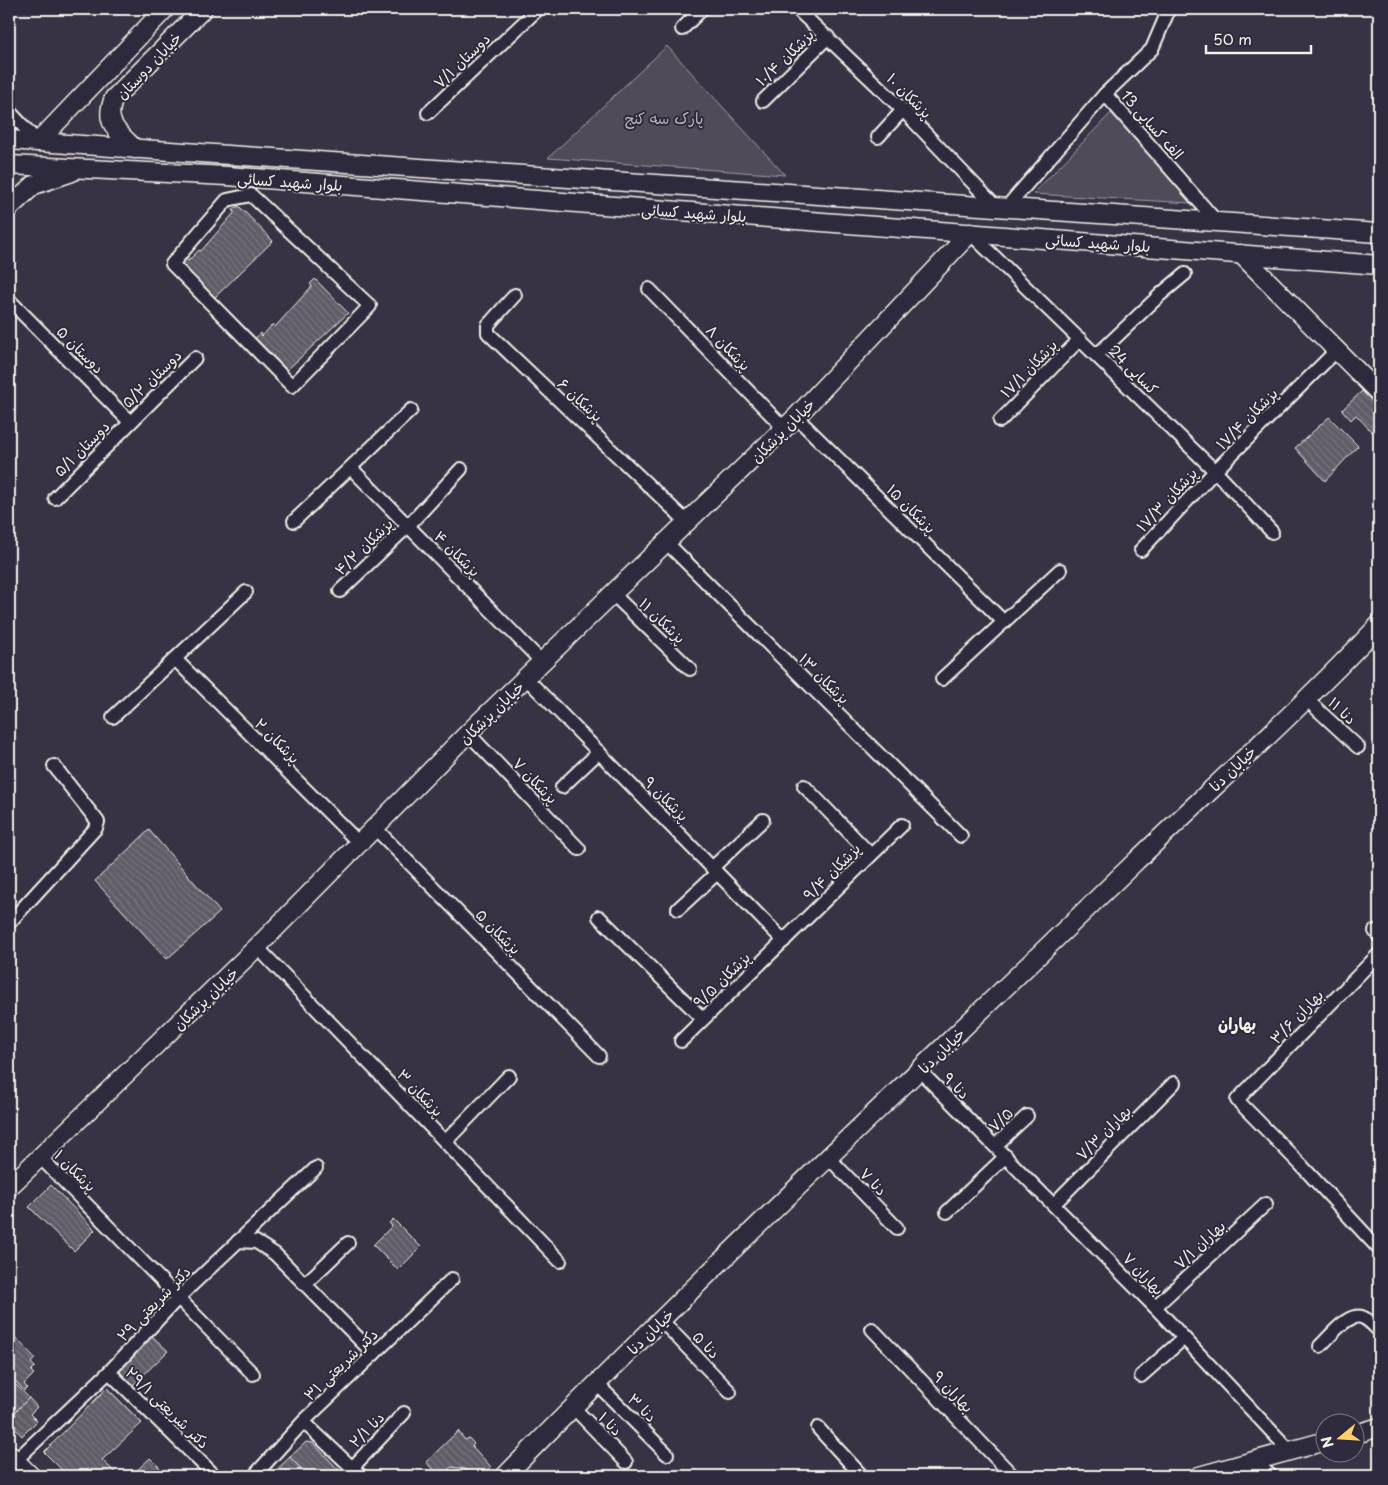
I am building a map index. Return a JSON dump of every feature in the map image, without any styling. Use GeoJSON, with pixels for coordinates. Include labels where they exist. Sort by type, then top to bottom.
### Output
{"type":"FeatureCollection","features":[{"type":"Feature","properties":{"kind":"main road"},"geometry":{"type":"LineString","coordinates":[[12,1458],[30,1476]]}},
{"type":"Feature","properties":{"kind":"street","name":"خیابان دوستان"},"geometry":{"type":"LineString","coordinates":[[38,142],[166,9]]}},
{"type":"Feature","properties":{"kind":"street","name":"۷/۱ دوستان"},"geometry":{"type":"LineString","coordinates":[[428,113],[538,9]]}},
{"type":"Feature","properties":{"kind":"street"},"geometry":{"type":"LineString","coordinates":[[682,29],[702,9]]}},
{"type":"Feature","properties":{"kind":"street","name":"۱۰ پزشکان"},"geometry":{"type":"LineString","coordinates":[[797,9],[1001,207]]}},
{"type":"Feature","properties":{"kind":"street"},"geometry":{"type":"LineString","coordinates":[[1105,94],[1152,49],[1169,9]]}},
{"type":"Feature","properties":{"kind":"street","name":"خیابان دوستان"},"geometry":{"type":"LineString","coordinates":[[134,149],[113,127],[109,110],[114,98],[195,11]]}},
{"type":"Feature","properties":{"kind":"street","name":"۱۰/۴ پزشکان"},"geometry":{"type":"LineString","coordinates":[[763,100],[828,37]]}},
{"type":"Feature","properties":{"kind":"street","name":"13 الف کسایی"},"geometry":{"type":"LineString","coordinates":[[1001,207],[1105,94],[1217,222]]}},
{"type":"Feature","properties":{"kind":"street"},"geometry":{"type":"LineString","coordinates":[[878,137],[903,110]]}},
{"type":"Feature","properties":{"kind":"street"},"geometry":{"type":"LineString","coordinates":[[9,111],[38,142]]}},
{"type":"Feature","properties":{"kind":"street","name":"بلوار شهید کسائی"},"geometry":{"type":"LineString","coordinates":[[9,140],[1379,233]]}},
{"type":"Feature","properties":{"kind":"street","name":"بلوار شهید کسائی"},"geometry":{"type":"LineString","coordinates":[[9,165],[227,176],[1379,265]]}},
{"type":"Feature","properties":{"kind":"street"},"geometry":{"type":"LineString","coordinates":[[9,208],[34,185],[80,169]]}},
{"type":"Feature","properties":{"kind":"street"},"geometry":{"type":"LineString","coordinates":[[501,198],[504,174]]}},
{"type":"Feature","properties":{"kind":"street"},"geometry":{"type":"LineString","coordinates":[[227,176],[228,200],[172,264],[292,386],[370,306],[251,195],[228,200]]}},
{"type":"Feature","properties":{"kind":"street","name":"کسایی 24"},"geometry":{"type":"LineString","coordinates":[[970,233],[1215,471],[1272,532]]}},
{"type":"Feature","properties":{"kind":"street","name":"خیابان پزشکان"},"geometry":{"type":"LineString","coordinates":[[9,1187],[257,947],[468,733],[790,423],[970,233]]}},
{"type":"Feature","properties":{"kind":"street"},"geometry":{"type":"LineString","coordinates":[[1241,254],[1379,393]]}},
{"type":"Feature","properties":{"kind":"street"},"geometry":{"type":"LineString","coordinates":[[1288,258],[1282,269],[1280,281],[1379,382]]}},
{"type":"Feature","properties":{"kind":"street"},"geometry":{"type":"LineString","coordinates":[[1097,355],[1161,294],[1185,274]]}},
{"type":"Feature","properties":{"kind":"street","name":"۸ پزشکان"},"geometry":{"type":"LineString","coordinates":[[650,289],[790,423]]}},
{"type":"Feature","properties":{"kind":"street","name":"۶ پزشکان"},"geometry":{"type":"LineString","coordinates":[[515,295],[488,325],[488,333],[687,522]]}},
{"type":"Feature","properties":{"kind":"street","name":"۵ دوستان"},"geometry":{"type":"LineString","coordinates":[[9,300],[130,422]]}},
{"type":"Feature","properties":{"kind":"street","name":"۱۷/۱ پزشکان"},"geometry":{"type":"LineString","coordinates":[[1000,421],[1080,339]]}},
{"type":"Feature","properties":{"kind":"street","name":"۱۷/۴ پزشکان"},"geometry":{"type":"LineString","coordinates":[[1215,471],[1337,350]]}},
{"type":"Feature","properties":{"kind":"street","name":"۵/۲ دوستان"},"geometry":{"type":"LineString","coordinates":[[130,422],[195,358]]}},
{"type":"Feature","properties":{"kind":"street"},"geometry":{"type":"LineString","coordinates":[[294,521],[411,410]]}},
{"type":"Feature","properties":{"kind":"street","name":"۵/۱ دوستان"},"geometry":{"type":"LineString","coordinates":[[55,498],[130,422]]}},
{"type":"Feature","properties":{"kind":"street","name":"۱۵ پزشکان"},"geometry":{"type":"LineString","coordinates":[[790,423],[1004,622]]}},
{"type":"Feature","properties":{"kind":"street","name":"۴ پزشکان"},"geometry":{"type":"LineString","coordinates":[[351,468],[542,662]]}},
{"type":"Feature","properties":{"kind":"street","name":"۴/۲ پزشکان"},"geometry":{"type":"LineString","coordinates":[[340,591],[408,526],[461,469]]}},
{"type":"Feature","properties":{"kind":"street","name":"۱۷/۳ پزشکان"},"geometry":{"type":"LineString","coordinates":[[1141,550],[1215,471]]}},
{"type":"Feature","properties":{"kind":"street","name":"۱۳ پزشکان"},"geometry":{"type":"LineString","coordinates":[[667,543],[961,836]]}},
{"type":"Feature","properties":{"kind":"street"},"geometry":{"type":"LineString","coordinates":[[942,679],[1060,570]]}},
{"type":"Feature","properties":{"kind":"street"},"geometry":{"type":"LineString","coordinates":[[114,717],[246,592]]}},
{"type":"Feature","properties":{"kind":"street","name":"۱۱ پزشکان"},"geometry":{"type":"LineString","coordinates":[[612,594],[690,670]]}},
{"type":"Feature","properties":{"kind":"street","name":"خیابان دنا"},"geometry":{"type":"LineString","coordinates":[[505,1476],[596,1383],[828,1156],[920,1071],[1305,698],[1376,635]]}},
{"type":"Feature","properties":{"kind":"street","name":"۲ پزشکان"},"geometry":{"type":"LineString","coordinates":[[175,659],[359,843]]}},
{"type":"Feature","properties":{"kind":"street","name":"۹ پزشکان"},"geometry":{"type":"LineString","coordinates":[[526,678],[784,941]]}},
{"type":"Feature","properties":{"kind":"street","name":"۱۱ دنا"},"geometry":{"type":"LineString","coordinates":[[1305,698],[1358,747]]}},
{"type":"Feature","properties":{"kind":"street","name":"۷ پزشکان"},"geometry":{"type":"LineString","coordinates":[[468,733],[579,849]]}},
{"type":"Feature","properties":{"kind":"street"},"geometry":{"type":"LineString","coordinates":[[562,787],[598,752]]}},
{"type":"Feature","properties":{"kind":"street"},"geometry":{"type":"LineString","coordinates":[[9,923],[96,828],[98,822],[54,766]]}},
{"type":"Feature","properties":{"kind":"street"},"geometry":{"type":"LineString","coordinates":[[804,786],[870,854]]}},
{"type":"Feature","properties":{"kind":"street"},"geometry":{"type":"LineString","coordinates":[[678,909],[763,820]]}},
{"type":"Feature","properties":{"kind":"street","name":"۹/۴ پزشکان"},"geometry":{"type":"LineString","coordinates":[[784,941],[902,824]]}},
{"type":"Feature","properties":{"kind":"street","name":"۵ پزشکان"},"geometry":{"type":"LineString","coordinates":[[375,828],[599,1056]]}},
{"type":"Feature","properties":{"kind":"street"},"geometry":{"type":"LineString","coordinates":[[598,917],[703,1019]]}},
{"type":"Feature","properties":{"kind":"street","name":"۹/۵ پزشکان"},"geometry":{"type":"LineString","coordinates":[[681,1041],[784,941]]}},
{"type":"Feature","properties":{"kind":"street","name":"۳ پزشکان"},"geometry":{"type":"LineString","coordinates":[[257,947],[560,1261]]}},
{"type":"Feature","properties":{"kind":"street","name":"۳/۶ بهاران"},"geometry":{"type":"LineString","coordinates":[[1379,954],[1237,1100],[1379,1249]]}},
{"type":"Feature","properties":{"kind":"street","name":"۹ دنا"},"geometry":{"type":"LineString","coordinates":[[920,1071],[971,1123]]}},
{"type":"Feature","properties":{"kind":"street"},"geometry":{"type":"LineString","coordinates":[[446,1141],[509,1076]]}},
{"type":"Feature","properties":{"kind":"street","name":"۷/۳ بهاران"},"geometry":{"type":"LineString","coordinates":[[1054,1204],[1174,1083]]}},
{"type":"Feature","properties":{"kind":"street","name":"۷/۵"},"geometry":{"type":"LineString","coordinates":[[996,1145],[1026,1116]]}},
{"type":"Feature","properties":{"kind":"street","name":"۷ بهاران"},"geometry":{"type":"LineString","coordinates":[[971,1123],[996,1145],[1156,1308],[1290,1451]]}},
{"type":"Feature","properties":{"kind":"street","name":"۷ دنا"},"geometry":{"type":"LineString","coordinates":[[828,1156],[897,1228]]}},
{"type":"Feature","properties":{"kind":"street"},"geometry":{"type":"LineString","coordinates":[[947,1212],[1006,1156]]}},
{"type":"Feature","properties":{"kind":"street","name":"۱ پزشکان"},"geometry":{"type":"LineString","coordinates":[[40,1157],[253,1374]]}},
{"type":"Feature","properties":{"kind":"street","name":"۲۹ دکتر شریعتی"},"geometry":{"type":"LineString","coordinates":[[12,1458],[109,1372],[178,1298],[316,1168]]}},
{"type":"Feature","properties":{"kind":"street","name":"۷/۱ بهاران"},"geometry":{"type":"LineString","coordinates":[[1156,1308],[1266,1204]]}},
{"type":"Feature","properties":{"kind":"street"},"geometry":{"type":"LineString","coordinates":[[238,1241],[256,1242],[275,1254],[374,1354]]}},
{"type":"Feature","properties":{"kind":"street"},"geometry":{"type":"LineString","coordinates":[[305,1284],[348,1243]]}},
{"type":"Feature","properties":{"kind":"street","name":"۳۱ دکتر شریعتی"},"geometry":{"type":"LineString","coordinates":[[254,1476],[304,1421],[452,1279]]}},
{"type":"Feature","properties":{"kind":"street"},"geometry":{"type":"LineString","coordinates":[[1320,1346],[1348,1319],[1356,1316],[1364,1317],[1379,1331]]}},
{"type":"Feature","properties":{"kind":"street","name":"۵ دنا"},"geometry":{"type":"LineString","coordinates":[[660,1320],[730,1392]]}},
{"type":"Feature","properties":{"kind":"street","name":"۹ بهاران"},"geometry":{"type":"LineString","coordinates":[[872,1329],[1013,1476]]}},
{"type":"Feature","properties":{"kind":"street"},"geometry":{"type":"LineString","coordinates":[[1141,1376],[1184,1338]]}},
{"type":"Feature","properties":{"kind":"street","name":"۲۹/۱ دکتر شریعتی"},"geometry":{"type":"LineString","coordinates":[[109,1372],[215,1476]]}},
{"type":"Feature","properties":{"kind":"street","name":"۳ دنا"},"geometry":{"type":"LineString","coordinates":[[596,1383],[667,1454]]}},
{"type":"Feature","properties":{"kind":"street","name":"۱ دنا"},"geometry":{"type":"LineString","coordinates":[[572,1407],[626,1462]]}},
{"type":"Feature","properties":{"kind":"street","name":"۲/۱ دنا"},"geometry":{"type":"LineString","coordinates":[[356,1472],[404,1413]]}},
{"type":"Feature","properties":{"kind":"street"},"geometry":{"type":"LineString","coordinates":[[309,1427],[356,1472]]}},
{"type":"Feature","properties":{"kind":"street"},"geometry":{"type":"LineString","coordinates":[[1366,1431],[1379,1427]]}},
{"type":"Feature","properties":{"kind":"street"},"geometry":{"type":"LineString","coordinates":[[818,1428],[862,1476]]}},
{"type":"Feature","properties":{"kind":"street"},"geometry":{"type":"LineString","coordinates":[[1199,1476],[1316,1444]]}},
{"type":"Feature","properties":{"kind":"street"},"geometry":{"type":"LineString","coordinates":[[1255,1462],[1271,1476]]}},
{"type":"Feature","properties":{"kind":"green space","name":"پارک سه کنج"},"geometry":{"type":"Polygon","coordinates":[[[667,46],[785,175],[548,158],[667,46]]]}},
{"type":"Feature","properties":{"kind":"green space"},"geometry":{"type":"Polygon","coordinates":[[[1111,113],[1191,203],[1033,194],[1111,113]]]}},
{"type":"Feature","properties":{"kind":"building"},"geometry":{"type":"Polygon","coordinates":[[[239,206],[273,241],[213,299],[180,264],[186,259],[188,261],[199,250],[201,251],[234,213],[233,209],[239,206]]]}},
{"type":"Feature","properties":{"kind":"building"},"geometry":{"type":"Polygon","coordinates":[[[315,279],[348,313],[285,372],[255,339],[260,333],[262,336],[273,324],[275,327],[312,286],[310,284],[315,279]]]}},
{"type":"Feature","properties":{"kind":"building"},"geometry":{"type":"Polygon","coordinates":[[[1362,391],[1379,409],[1379,426],[1372,432],[1356,415],[1351,420],[1342,410],[1362,391]]]}},
{"type":"Feature","properties":{"kind":"building"},"geometry":{"type":"Polygon","coordinates":[[[1329,417],[1358,446],[1325,481],[1295,448],[1329,417]]]}},
{"type":"Feature","properties":{"kind":"building"},"geometry":{"type":"Polygon","coordinates":[[[149,830],[220,912],[167,959],[95,881],[149,830]]]}},
{"type":"Feature","properties":{"kind":"building"},"geometry":{"type":"Polygon","coordinates":[[[51,1185],[95,1230],[74,1251],[29,1207],[51,1185]]]}},
{"type":"Feature","properties":{"kind":"building"},"geometry":{"type":"Polygon","coordinates":[[[393,1219],[421,1247],[398,1270],[373,1245],[392,1226],[389,1223],[393,1219]]]}},
{"type":"Feature","properties":{"kind":"building"},"geometry":{"type":"Polygon","coordinates":[[[10,1332],[35,1358],[31,1363],[35,1367],[31,1371],[34,1374],[24,1384],[27,1388],[24,1391],[9,1374],[10,1332]]]}},
{"type":"Feature","properties":{"kind":"building"},"geometry":{"type":"Polygon","coordinates":[[[152,1336],[168,1351],[131,1387],[121,1376],[119,1367],[152,1336]]]}},
{"type":"Feature","properties":{"kind":"building"},"geometry":{"type":"Polygon","coordinates":[[[9,1378],[29,1398],[9,1418],[9,1378]]]}},
{"type":"Feature","properties":{"kind":"building"},"geometry":{"type":"Polygon","coordinates":[[[107,1388],[142,1423],[102,1460],[119,1476],[68,1476],[44,1452],[107,1388]]]}},
{"type":"Feature","properties":{"kind":"building"},"geometry":{"type":"Polygon","coordinates":[[[29,1398],[37,1407],[30,1414],[37,1421],[22,1436],[9,1422],[9,1418],[29,1398]]]}},
{"type":"Feature","properties":{"kind":"building"},"geometry":{"type":"Polygon","coordinates":[[[458,1431],[465,1440],[469,1438],[474,1444],[472,1446],[491,1467],[480,1476],[471,1476],[465,1469],[451,1467],[443,1476],[439,1476],[426,1462],[458,1431]]]}},
{"type":"Feature","properties":{"kind":"building"},"geometry":{"type":"Polygon","coordinates":[[[306,1442],[313,1443],[340,1471],[334,1476],[308,1476],[290,1457],[306,1442]]]}},
{"type":"Feature","properties":{"kind":"building"},"geometry":{"type":"Polygon","coordinates":[[[290,1457],[308,1476],[270,1476],[290,1457]]]}},
{"type":"Feature","properties":{"kind":"building"},"geometry":{"type":"Polygon","coordinates":[[[150,1458],[168,1476],[131,1476],[150,1458]]]}},
{"type":"Feature","properties":{"kind":"district","name":"بهاران"},"geometry":{"type":"Point","coordinates":[1237,1023]}}]}
